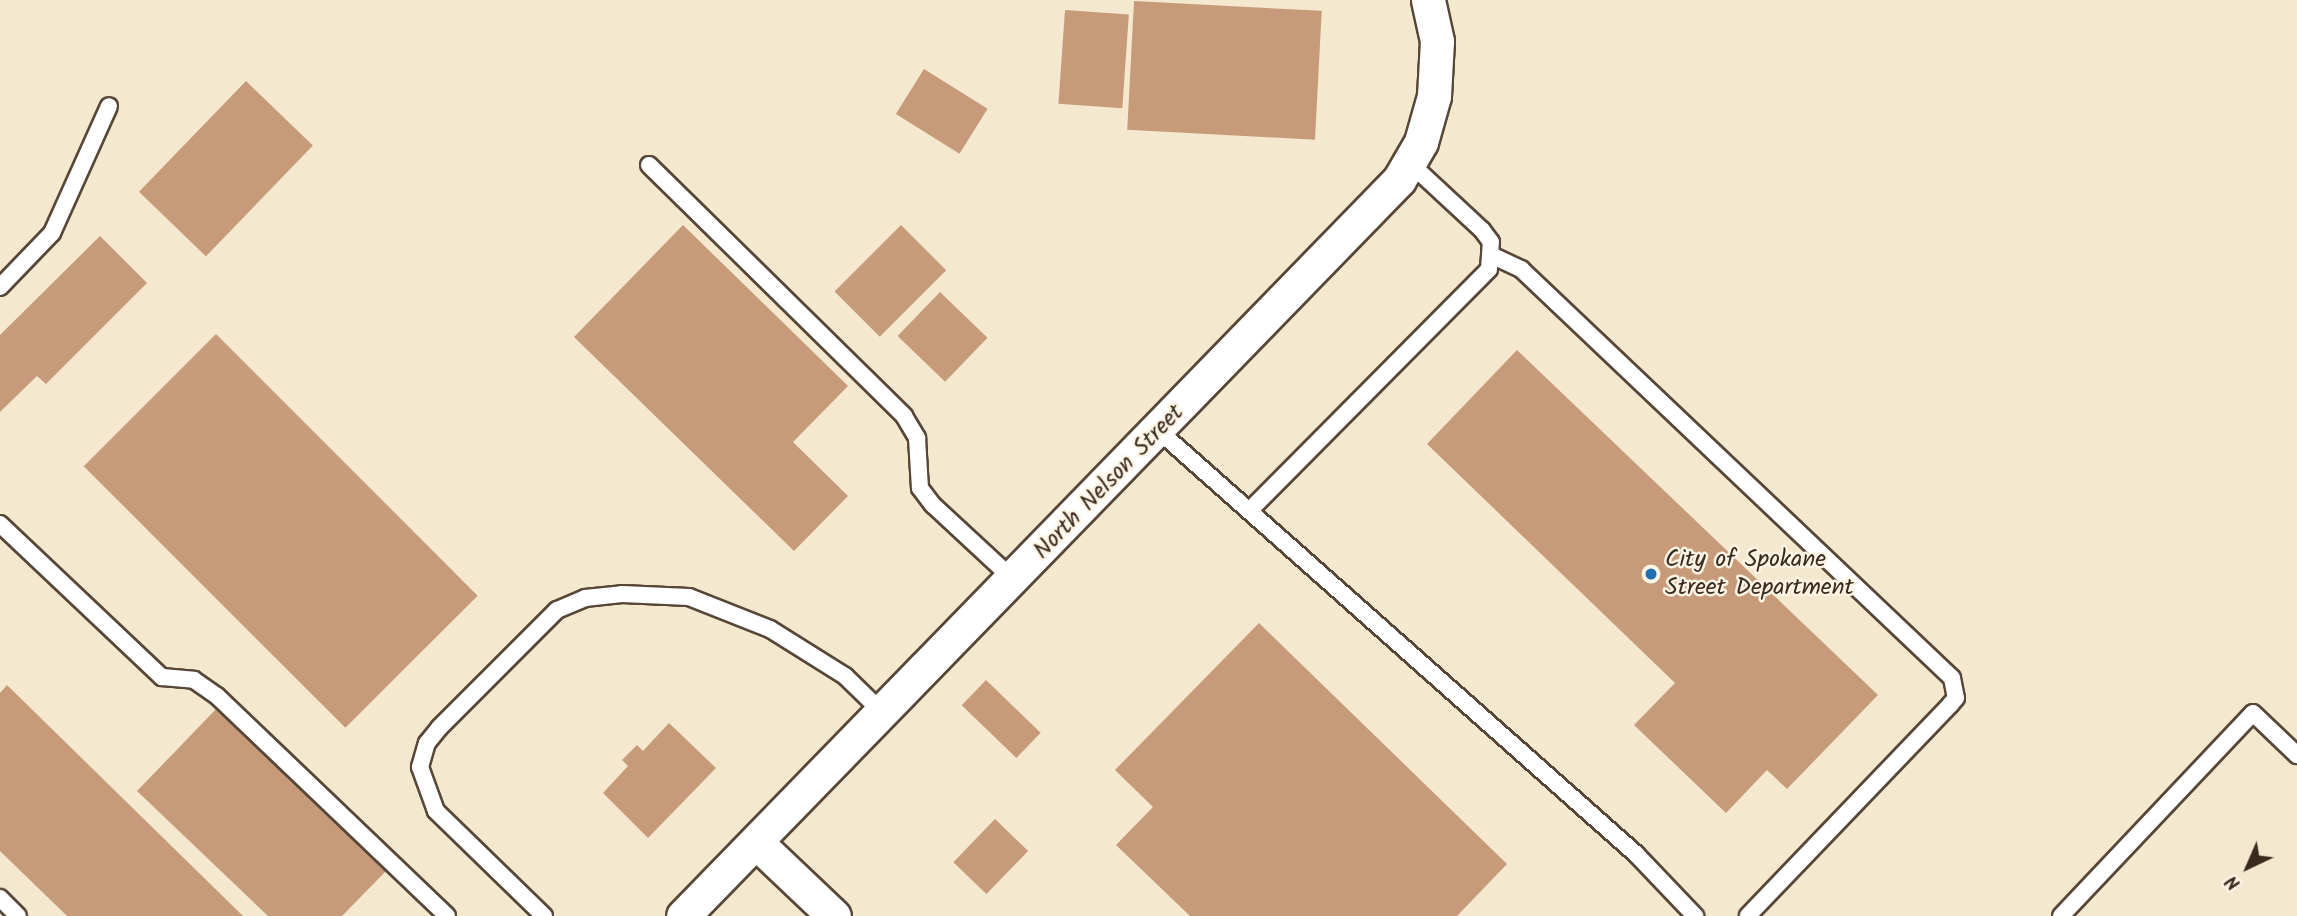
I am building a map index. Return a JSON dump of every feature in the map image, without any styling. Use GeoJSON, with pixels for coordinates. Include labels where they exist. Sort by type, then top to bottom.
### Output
{"type":"FeatureCollection","features":[{"type":"Feature","properties":{"kind":"street","name":"North Nelson Street"},"geometry":{"type":"LineString","coordinates":[[683,916],[1159,431],[1386,194],[1410,163],[1429,121],[1437,72],[1428,0]]}},
{"type":"Feature","properties":{"kind":"street"},"geometry":{"type":"LineString","coordinates":[[757,843],[834,916]]}},
{"type":"Feature","properties":{"kind":"lane"},"geometry":{"type":"LineString","coordinates":[[0,287],[52,233],[109,106]]}},
{"type":"Feature","properties":{"kind":"lane"},"geometry":{"type":"LineString","coordinates":[[1250,510],[1489,269],[1493,256],[1491,242],[1482,230],[1410,163]]}},
{"type":"Feature","properties":{"kind":"lane"},"geometry":{"type":"LineString","coordinates":[[649,165],[904,416],[916,438],[920,488],[933,505],[1013,579]]}},
{"type":"Feature","properties":{"kind":"lane"},"geometry":{"type":"LineString","coordinates":[[1493,256],[1521,269],[1952,678],[1956,698],[1748,916]]}},
{"type":"Feature","properties":{"kind":"lane"},"geometry":{"type":"LineString","coordinates":[[1159,431],[1636,854],[1695,916]]}},
{"type":"Feature","properties":{"kind":"lane"},"geometry":{"type":"LineString","coordinates":[[0,524],[162,677],[194,680],[217,696],[447,916]]}},
{"type":"Feature","properties":{"kind":"lane"},"geometry":{"type":"LineString","coordinates":[[544,916],[436,811],[420,767],[427,743],[439,728],[557,610],[585,598],[622,594],[688,597],[770,629],[845,676],[883,713]]}},
{"type":"Feature","properties":{"kind":"lane"},"geometry":{"type":"LineString","coordinates":[[2061,916],[2253,713],[2297,755]]}},
{"type":"Feature","properties":{"kind":"lane"},"geometry":{"type":"LineString","coordinates":[[0,898],[19,916]]}},
{"type":"Feature","properties":{"kind":"building"},"geometry":{"type":"Polygon","coordinates":[[[1134,1],[1322,11],[1315,140],[1127,130],[1134,1]]]}},
{"type":"Feature","properties":{"kind":"building"},"geometry":{"type":"Polygon","coordinates":[[[1065,10],[1129,14],[1122,108],[1058,104],[1065,10]]]}},
{"type":"Feature","properties":{"kind":"building"},"geometry":{"type":"Polygon","coordinates":[[[924,69],[988,109],[960,154],[896,114],[924,69]]]}},
{"type":"Feature","properties":{"kind":"building"},"geometry":{"type":"Polygon","coordinates":[[[246,81],[313,146],[206,256],[139,192],[246,81]]]}},
{"type":"Feature","properties":{"kind":"building"},"geometry":{"type":"Polygon","coordinates":[[[683,225],[848,386],[793,442],[848,496],[794,551],[574,337],[683,225]]]}},
{"type":"Feature","properties":{"kind":"building"},"geometry":{"type":"Polygon","coordinates":[[[901,225],[946,270],[880,337],[835,291],[901,225]]]}},
{"type":"Feature","properties":{"kind":"building"},"geometry":{"type":"Polygon","coordinates":[[[100,236],[147,283],[46,384],[37,376],[0,412],[0,335],[100,236]]]}},
{"type":"Feature","properties":{"kind":"building"},"geometry":{"type":"Polygon","coordinates":[[[940,292],[987,338],[945,382],[898,336],[940,292]]]}},
{"type":"Feature","properties":{"kind":"building"},"geometry":{"type":"Polygon","coordinates":[[[216,334],[478,596],[345,728],[84,466],[216,334]]]}},
{"type":"Feature","properties":{"kind":"building"},"geometry":{"type":"Polygon","coordinates":[[[1517,350],[1878,695],[1787,789],[1767,770],[1726,813],[1634,725],[1675,683],[1427,444],[1517,350]]]}},
{"type":"Feature","properties":{"kind":"building"},"geometry":{"type":"Polygon","coordinates":[[[1259,623],[1507,864],[1457,916],[1190,916],[1116,845],[1153,807],[1115,770],[1259,623]]]}},
{"type":"Feature","properties":{"kind":"building"},"geometry":{"type":"Polygon","coordinates":[[[986,680],[1041,733],[1016,758],[962,705],[986,680]]]}},
{"type":"Feature","properties":{"kind":"building"},"geometry":{"type":"Polygon","coordinates":[[[7,685],[243,916],[67,916],[0,851],[0,693],[7,685]]]}},
{"type":"Feature","properties":{"kind":"building"},"geometry":{"type":"Polygon","coordinates":[[[220,705],[390,867],[342,916],[268,916],[137,791],[220,705]]]}},
{"type":"Feature","properties":{"kind":"building"},"geometry":{"type":"Polygon","coordinates":[[[669,723],[716,768],[648,838],[603,793],[628,766],[622,760],[637,745],[643,751],[669,723]]]}},
{"type":"Feature","properties":{"kind":"building"},"geometry":{"type":"Polygon","coordinates":[[[995,819],[1028,851],[986,894],[953,862],[995,819]]]}},
{"type":"Feature","properties":{"kind":"place","name":"City of Spokane Street Department"},"geometry":{"type":"Point","coordinates":[1651,574]}}]}
